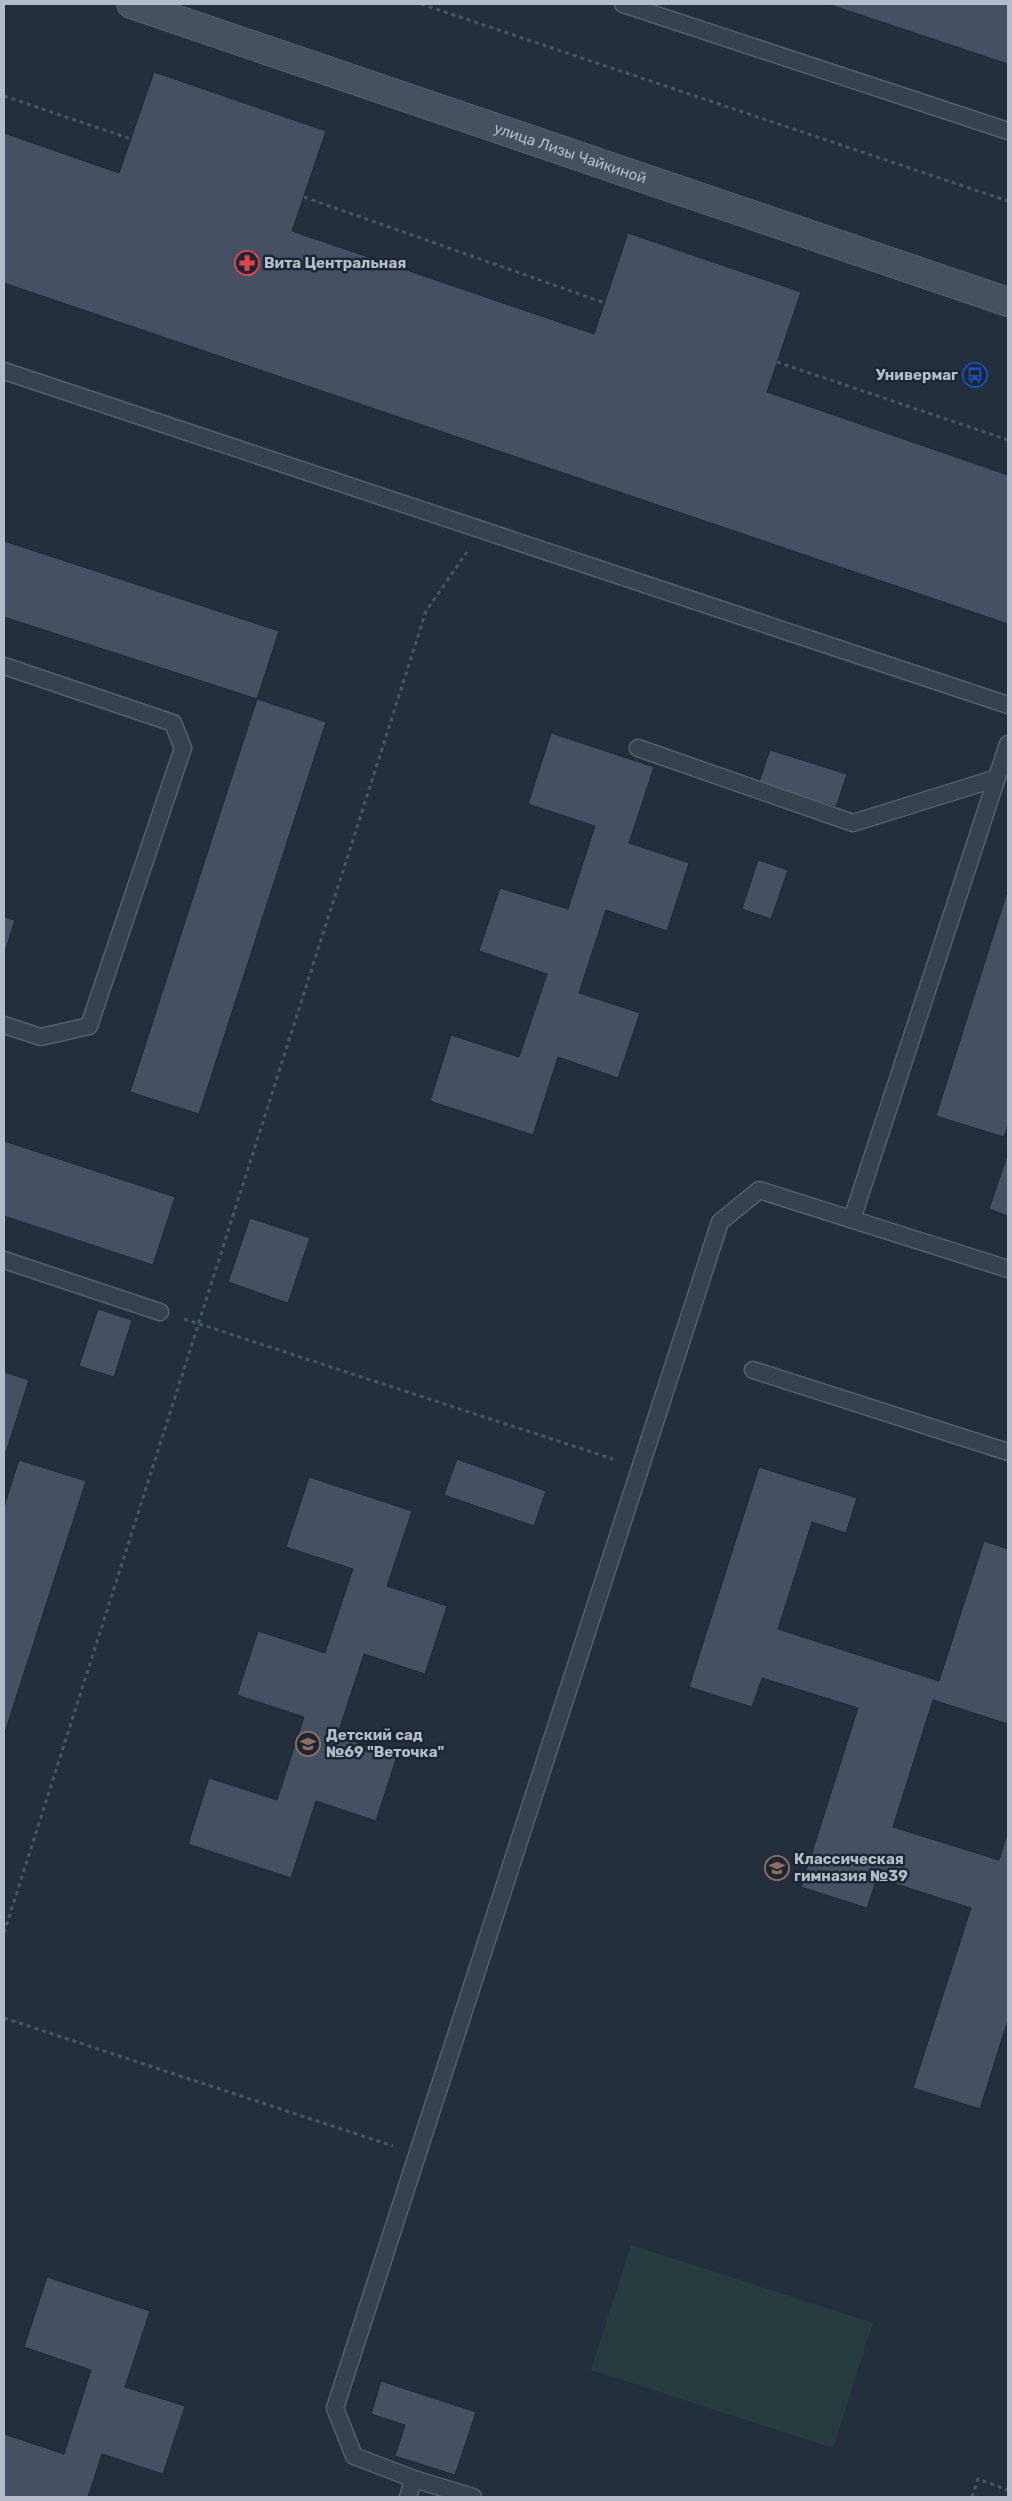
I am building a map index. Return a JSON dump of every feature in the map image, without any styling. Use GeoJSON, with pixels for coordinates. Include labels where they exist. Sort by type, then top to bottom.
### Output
{"type":"FeatureCollection","features":[{"type":"Feature","properties":{"kind":"main road","name":"улица Лизы Чайкиной"},"geometry":{"type":"LineString","coordinates":[[132,4],[1008,302]]}},
{"type":"Feature","properties":{"kind":"lane"},"geometry":{"type":"LineString","coordinates":[[623,4],[1008,131]]}},
{"type":"Feature","properties":{"kind":"lane"},"geometry":{"type":"LineString","coordinates":[[4,371],[1008,705]]}},
{"type":"Feature","properties":{"kind":"lane"},"geometry":{"type":"LineString","coordinates":[[4,666],[173,723],[183,748],[89,1026],[41,1037],[4,1025]]}},
{"type":"Feature","properties":{"kind":"lane"},"geometry":{"type":"LineString","coordinates":[[852,1220],[1008,744]]}},
{"type":"Feature","properties":{"kind":"lane"},"geometry":{"type":"LineString","coordinates":[[638,748],[852,823],[997,778]]}},
{"type":"Feature","properties":{"kind":"lane"},"geometry":{"type":"LineString","coordinates":[[473,2497],[414,2479],[354,2456],[336,2408],[720,1222],[759,1190],[1008,1270]]}},
{"type":"Feature","properties":{"kind":"lane"},"geometry":{"type":"LineString","coordinates":[[4,1260],[160,1312]]}},
{"type":"Feature","properties":{"kind":"lane"},"geometry":{"type":"LineString","coordinates":[[753,1370],[1008,1452]]}},
{"type":"Feature","properties":{"kind":"lane"},"geometry":{"type":"LineString","coordinates":[[408,2497],[414,2479]]}},
{"type":"Feature","properties":{"kind":"path"},"geometry":{"type":"LineString","coordinates":[[421,4],[1008,201]]}},
{"type":"Feature","properties":{"kind":"path"},"geometry":{"type":"LineString","coordinates":[[4,96],[131,139]]}},
{"type":"Feature","properties":{"kind":"path"},"geometry":{"type":"LineString","coordinates":[[304,197],[605,303]]}},
{"type":"Feature","properties":{"kind":"path"},"geometry":{"type":"LineString","coordinates":[[777,362],[1008,440]]}},
{"type":"Feature","properties":{"kind":"path"},"geometry":{"type":"LineString","coordinates":[[4,1933],[426,611],[482,530]]}},
{"type":"Feature","properties":{"kind":"path"},"geometry":{"type":"LineString","coordinates":[[160,1312],[640,1468]]}},
{"type":"Feature","properties":{"kind":"path"},"geometry":{"type":"LineString","coordinates":[[4,2018],[418,2154]]}},
{"type":"Feature","properties":{"kind":"path"},"geometry":{"type":"LineString","coordinates":[[972,2497],[978,2479],[1008,2490]]}},
{"type":"Feature","properties":{"kind":"green space"},"geometry":{"type":"Polygon","coordinates":[[[631,2245],[873,2323],[833,2448],[591,2370],[631,2245]]]}},
{"type":"Feature","properties":{"kind":"building"},"geometry":{"type":"Polygon","coordinates":[[[828,4],[1008,4],[1008,64],[828,4]]]}},
{"type":"Feature","properties":{"kind":"building"},"geometry":{"type":"Polygon","coordinates":[[[154,72],[326,131],[292,231],[594,334],[628,233],[801,292],[767,392],[1008,475],[1008,624],[4,283],[4,133],[119,173],[154,72]]]}},
{"type":"Feature","properties":{"kind":"building"},"geometry":{"type":"Polygon","coordinates":[[[4,541],[279,631],[257,699],[4,617],[4,541]]]}},
{"type":"Feature","properties":{"kind":"building"},"geometry":{"type":"Polygon","coordinates":[[[257,699],[326,722],[199,1114],[130,1092],[257,699]]]}},
{"type":"Feature","properties":{"kind":"building"},"geometry":{"type":"Polygon","coordinates":[[[551,733],[654,767],[629,843],[689,863],[667,931],[606,910],[579,993],[640,1013],[618,1078],[558,1057],[533,1135],[430,1101],[451,1035],[519,1057],[547,974],[479,951],[500,888],[568,909],[595,826],[528,804],[551,733]]]}},
{"type":"Feature","properties":{"kind":"building"},"geometry":{"type":"Polygon","coordinates":[[[770,750],[847,774],[836,807],[759,782],[770,750]]]}},
{"type":"Feature","properties":{"kind":"building"},"geometry":{"type":"Polygon","coordinates":[[[758,860],[788,870],[771,919],[742,909],[758,860]]]}},
{"type":"Feature","properties":{"kind":"building"},"geometry":{"type":"Polygon","coordinates":[[[1008,889],[1008,1124],[1004,1137],[936,1116],[1008,889]]]}},
{"type":"Feature","properties":{"kind":"building"},"geometry":{"type":"Polygon","coordinates":[[[4,917],[15,920],[4,955],[4,917]]]}},
{"type":"Feature","properties":{"kind":"building"},"geometry":{"type":"Polygon","coordinates":[[[4,1141],[175,1197],[153,1265],[4,1216],[4,1141]]]}},
{"type":"Feature","properties":{"kind":"building"},"geometry":{"type":"Polygon","coordinates":[[[1008,1153],[1008,1216],[989,1209],[1008,1153]]]}},
{"type":"Feature","properties":{"kind":"building"},"geometry":{"type":"Polygon","coordinates":[[[250,1218],[310,1238],[288,1303],[228,1282],[250,1218]]]}},
{"type":"Feature","properties":{"kind":"building"},"geometry":{"type":"Polygon","coordinates":[[[98,1309],[132,1320],[114,1377],[79,1366],[98,1309]]]}},
{"type":"Feature","properties":{"kind":"building"},"geometry":{"type":"Polygon","coordinates":[[[4,1372],[29,1380],[6,1452],[4,1451],[4,1372]]]}},
{"type":"Feature","properties":{"kind":"building"},"geometry":{"type":"Polygon","coordinates":[[[457,1459],[546,1491],[534,1526],[444,1495],[457,1459]]]}},
{"type":"Feature","properties":{"kind":"building"},"geometry":{"type":"Polygon","coordinates":[[[19,1460],[86,1481],[4,1735],[4,1507],[19,1460]]]}},
{"type":"Feature","properties":{"kind":"building"},"geometry":{"type":"Polygon","coordinates":[[[759,1467],[857,1498],[846,1533],[812,1522],[778,1629],[939,1681],[984,1541],[1008,1549],[1008,1724],[933,1700],[893,1827],[999,1860],[1008,1831],[1008,2020],[980,2109],[913,2088],[971,1908],[877,1878],[867,1908],[801,1887],[858,1708],[762,1678],[752,1707],[689,1687],[759,1467]]]}},
{"type":"Feature","properties":{"kind":"building"},"geometry":{"type":"Polygon","coordinates":[[[309,1477],[412,1511],[387,1586],[447,1606],[425,1674],[364,1654],[337,1736],[397,1756],[376,1821],[316,1801],[291,1878],[188,1844],[209,1778],[277,1800],[304,1717],[237,1695],[258,1631],[325,1653],[353,1569],[286,1547],[309,1477]]]}},
{"type":"Feature","properties":{"kind":"building"},"geometry":{"type":"Polygon","coordinates":[[[47,2277],[150,2311],[125,2387],[185,2406],[163,2474],[102,2454],[88,2497],[4,2497],[4,2434],[64,2454],[91,2370],[24,2347],[47,2277]]]}},
{"type":"Feature","properties":{"kind":"building"},"geometry":{"type":"Polygon","coordinates":[[[381,2381],[476,2412],[455,2475],[395,2456],[405,2425],[371,2414],[381,2381]]]}},
{"type":"Feature","properties":{"kind":"place","name":"Вита Центральная"},"geometry":{"type":"Point","coordinates":[247,263]}},
{"type":"Feature","properties":{"kind":"place","name":"Универмаг"},"geometry":{"type":"Point","coordinates":[975,375]}},
{"type":"Feature","properties":{"kind":"place","name":"Детский сад №69 \"Веточка\""},"geometry":{"type":"Point","coordinates":[308,1744]}},
{"type":"Feature","properties":{"kind":"place","name":"Классическая гимназия №39"},"geometry":{"type":"Point","coordinates":[777,1868]}}]}
